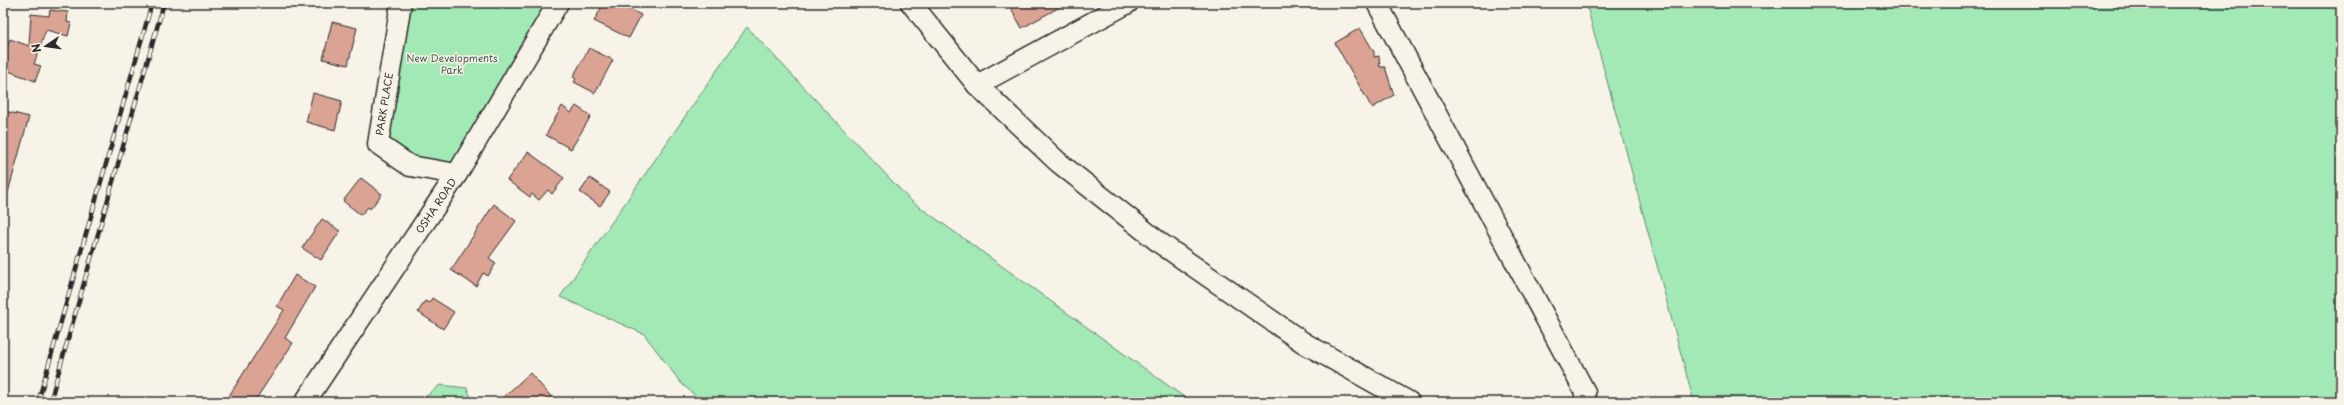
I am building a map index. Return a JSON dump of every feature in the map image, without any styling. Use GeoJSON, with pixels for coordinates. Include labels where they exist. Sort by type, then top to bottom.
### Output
{"type":"FeatureCollection","features":[{"type":"Feature","properties":{"kind":"street","name":"PARK PLACE"},"geometry":{"type":"LineString","coordinates":[[401,3],[378,144],[410,166],[457,174]]}},
{"type":"Feature","properties":{"kind":"street","name":"OSHA ROAD"},"geometry":{"type":"LineString","coordinates":[[305,402],[457,174],[558,3]]}},
{"type":"Feature","properties":{"kind":"street"},"geometry":{"type":"LineString","coordinates":[[911,3],[977,85],[1058,162],[1160,243],[1304,343],[1409,402]]}},
{"type":"Feature","properties":{"kind":"street"},"geometry":{"type":"LineString","coordinates":[[977,85],[1128,3]]}},
{"type":"Feature","properties":{"kind":"street"},"geometry":{"type":"LineString","coordinates":[[1377,3],[1585,392],[1585,402]]}},
{"type":"Feature","properties":{"kind":"green space","name":"New Developments Park"},"geometry":{"type":"Polygon","coordinates":[[[401,3],[558,3],[457,174],[378,144],[401,3]]]}},
{"type":"Feature","properties":{"kind":"green space"},"geometry":{"type":"Polygon","coordinates":[[[1586,3],[2341,3],[2341,402],[1694,402],[1586,3]]]}},
{"type":"Feature","properties":{"kind":"green space"},"geometry":{"type":"Polygon","coordinates":[[[747,27],[910,200],[1191,402],[702,402],[681,383],[644,334],[560,297],[747,27]]]}},
{"type":"Feature","properties":{"kind":"green space"},"geometry":{"type":"Polygon","coordinates":[[[440,385],[467,388],[473,402],[419,402],[440,385]]]}},
{"type":"Feature","properties":{"kind":"building"},"geometry":{"type":"Polygon","coordinates":[[[604,3],[618,3],[641,15],[629,38],[594,21],[604,3]]]}},
{"type":"Feature","properties":{"kind":"building"},"geometry":{"type":"Polygon","coordinates":[[[1008,3],[1067,3],[1022,28],[1008,3]]]}},
{"type":"Feature","properties":{"kind":"building"},"geometry":{"type":"Polygon","coordinates":[[[50,10],[68,12],[67,22],[71,23],[68,36],[46,30],[34,64],[41,66],[35,81],[3,69],[3,57],[10,39],[29,46],[31,14],[49,16],[50,10]]]}},
{"type":"Feature","properties":{"kind":"building"},"geometry":{"type":"Polygon","coordinates":[[[332,22],[357,28],[348,65],[323,59],[332,22]]]}},
{"type":"Feature","properties":{"kind":"building"},"geometry":{"type":"Polygon","coordinates":[[[1360,28],[1374,52],[1374,57],[1379,56],[1380,67],[1385,67],[1394,95],[1372,108],[1335,43],[1360,28]]]}},
{"type":"Feature","properties":{"kind":"building"},"geometry":{"type":"Polygon","coordinates":[[[589,48],[613,60],[595,93],[574,82],[576,79],[573,77],[589,48]]]}},
{"type":"Feature","properties":{"kind":"building"},"geometry":{"type":"Polygon","coordinates":[[[313,93],[342,101],[335,130],[306,122],[313,93]]]}},
{"type":"Feature","properties":{"kind":"building"},"geometry":{"type":"Polygon","coordinates":[[[562,106],[571,113],[576,106],[591,116],[571,149],[546,135],[562,106]]]}},
{"type":"Feature","properties":{"kind":"building"},"geometry":{"type":"Polygon","coordinates":[[[5,111],[29,117],[7,196],[3,195],[3,120],[5,111]]]}},
{"type":"Feature","properties":{"kind":"building"},"geometry":{"type":"Polygon","coordinates":[[[528,152],[564,178],[552,194],[548,190],[539,200],[532,194],[530,197],[507,180],[528,152]]]}},
{"type":"Feature","properties":{"kind":"building"},"geometry":{"type":"Polygon","coordinates":[[[361,178],[382,194],[370,209],[368,207],[361,215],[343,201],[361,178]]]}},
{"type":"Feature","properties":{"kind":"building"},"geometry":{"type":"Polygon","coordinates":[[[590,178],[610,192],[600,206],[580,192],[590,178]]]}},
{"type":"Feature","properties":{"kind":"building"},"geometry":{"type":"Polygon","coordinates":[[[494,204],[516,221],[489,258],[496,263],[488,276],[483,273],[476,286],[451,270],[494,204]]]}},
{"type":"Feature","properties":{"kind":"building"},"geometry":{"type":"Polygon","coordinates":[[[322,219],[340,231],[321,260],[302,248],[322,219]]]}},
{"type":"Feature","properties":{"kind":"building"},"geometry":{"type":"Polygon","coordinates":[[[295,275],[315,287],[285,338],[293,343],[254,402],[225,402],[284,310],[277,306],[295,275]]]}},
{"type":"Feature","properties":{"kind":"building"},"geometry":{"type":"Polygon","coordinates":[[[432,298],[454,312],[443,329],[418,312],[425,301],[429,303],[432,298]]]}},
{"type":"Feature","properties":{"kind":"building"},"geometry":{"type":"Polygon","coordinates":[[[530,373],[556,402],[498,402],[530,373]]]}},
{"type":"Feature","properties":{"kind":"railway"},"geometry":{"type":"LineString","coordinates":[[38,402],[152,3]]}},
{"type":"Feature","properties":{"kind":"railway"},"geometry":{"type":"LineString","coordinates":[[50,402],[164,3]]}}]}
